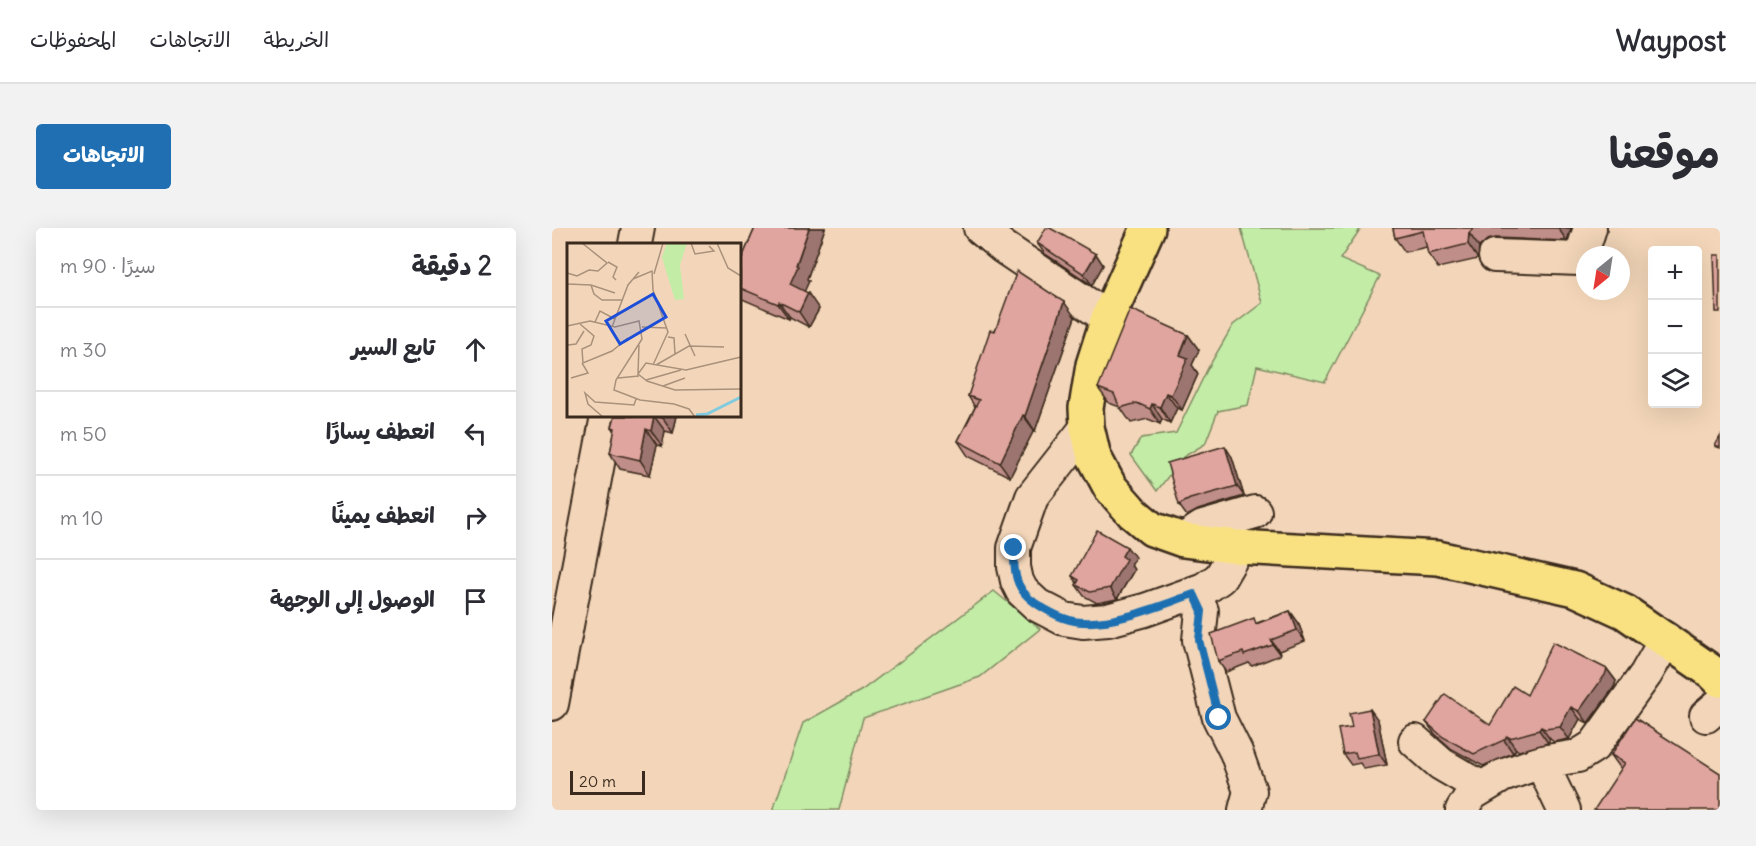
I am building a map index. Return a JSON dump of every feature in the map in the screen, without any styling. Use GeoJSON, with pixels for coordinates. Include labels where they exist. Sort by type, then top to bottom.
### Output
{"type":"FeatureCollection","features":[{"type":"Feature","properties":{"kind":"main road"},"geometry":{"type":"LineString","coordinates":[[1148,228],[1108,318],[1093,365],[1086,408],[1087,427],[1094,457],[1110,487],[1133,513],[1152,529],[1183,540],[1238,547],[1438,558],[1575,589],[1625,612],[1717,671]]}},
{"type":"Feature","properties":{"kind":"street"},"geometry":{"type":"LineString","coordinates":[[635,243],[638,228]]}},
{"type":"Feature","properties":{"kind":"street"},"geometry":{"type":"LineString","coordinates":[[980,228],[1012,254],[1108,318]]}},
{"type":"Feature","properties":{"kind":"street"},"geometry":{"type":"LineString","coordinates":[[1495,256],[1580,260],[1590,228]]}},
{"type":"Feature","properties":{"kind":"street"},"geometry":{"type":"LineString","coordinates":[[552,704],[608,417]]}},
{"type":"Feature","properties":{"kind":"street"},"geometry":{"type":"LineString","coordinates":[[1087,427],[1032,497],[1014,548],[1014,567],[1022,591],[1037,605],[1064,619],[1083,622],[1108,620],[1194,594],[1220,578],[1238,547]]}},
{"type":"Feature","properties":{"kind":"street"},"geometry":{"type":"LineString","coordinates":[[1183,540],[1203,527],[1255,512]]}},
{"type":"Feature","properties":{"kind":"street"},"geometry":{"type":"LineString","coordinates":[[1194,594],[1202,611],[1199,640],[1219,718],[1236,752],[1250,791],[1245,810]]}},
{"type":"Feature","properties":{"kind":"street"},"geometry":{"type":"LineString","coordinates":[[1415,741],[1441,764],[1472,799],[1502,776],[1541,762],[1578,756],[1594,746],[1646,674],[1666,639]]}},
{"type":"Feature","properties":{"kind":"street"},"geometry":{"type":"LineString","coordinates":[[1541,762],[1564,810]]}},
{"type":"Feature","properties":{"kind":"green space"},"geometry":{"type":"Polygon","coordinates":[[[1241,228],[1361,228],[1340,259],[1380,276],[1325,382],[1257,366],[1248,405],[1218,411],[1205,444],[1183,457],[1157,491],[1131,455],[1141,438],[1176,433],[1208,368],[1233,325],[1262,303],[1241,228]]]}},
{"type":"Feature","properties":{"kind":"green space"},"geometry":{"type":"Polygon","coordinates":[[[994,591],[1040,629],[980,677],[863,718],[839,810],[773,810],[803,723],[862,690],[994,591]]]}},
{"type":"Feature","properties":{"kind":"building"},"geometry":{"type":"Polygon","coordinates":[[[755,228],[809,228],[790,284],[808,293],[799,312],[741,288],[741,261],[755,228]]]}},
{"type":"Feature","properties":{"kind":"building"},"geometry":{"type":"Polygon","coordinates":[[[1046,228],[1050,228],[1096,254],[1084,274],[1037,243],[1046,228]]]}},
{"type":"Feature","properties":{"kind":"building"},"geometry":{"type":"Polygon","coordinates":[[[1393,228],[1474,228],[1469,233],[1468,244],[1428,254],[1423,231],[1395,238],[1393,228]]]}},
{"type":"Feature","properties":{"kind":"building"},"geometry":{"type":"Polygon","coordinates":[[[1714,255],[1720,255],[1720,312],[1716,312],[1714,255]]]}},
{"type":"Feature","properties":{"kind":"building"},"geometry":{"type":"Polygon","coordinates":[[[1017,271],[1064,302],[1025,416],[1023,415],[1000,463],[958,441],[979,400],[968,396],[990,330],[995,331],[1017,271]]]}},
{"type":"Feature","properties":{"kind":"building"},"geometry":{"type":"Polygon","coordinates":[[[1130,309],[1188,335],[1180,355],[1188,358],[1171,395],[1166,393],[1160,407],[1152,404],[1150,409],[1137,403],[1120,408],[1114,394],[1098,388],[1130,309]]]}},
{"type":"Feature","properties":{"kind":"building"},"geometry":{"type":"Polygon","coordinates":[[[615,417],[654,417],[651,431],[646,429],[640,460],[610,453],[615,428],[612,427],[615,417]]]}},
{"type":"Feature","properties":{"kind":"building"},"geometry":{"type":"Polygon","coordinates":[[[1720,437],[1720,448],[1715,446],[1720,437]]]}},
{"type":"Feature","properties":{"kind":"building"},"geometry":{"type":"Polygon","coordinates":[[[1225,446],[1237,486],[1190,499],[1179,505],[1167,463],[1225,446]]]}},
{"type":"Feature","properties":{"kind":"building"},"geometry":{"type":"Polygon","coordinates":[[[1097,530],[1127,547],[1122,556],[1126,559],[1110,588],[1090,592],[1076,585],[1079,580],[1072,576],[1097,530]]]}},
{"type":"Feature","properties":{"kind":"building"},"geometry":{"type":"Polygon","coordinates":[[[1290,611],[1297,630],[1271,640],[1273,645],[1218,661],[1211,634],[1254,618],[1256,624],[1290,611]]]}},
{"type":"Feature","properties":{"kind":"building"},"geometry":{"type":"Polygon","coordinates":[[[1553,642],[1607,669],[1579,711],[1571,707],[1560,727],[1545,729],[1541,727],[1539,730],[1510,738],[1507,736],[1504,740],[1474,754],[1443,737],[1426,722],[1445,694],[1490,725],[1513,686],[1527,695],[1553,642]]]}},
{"type":"Feature","properties":{"kind":"building"},"geometry":{"type":"Polygon","coordinates":[[[1370,709],[1379,754],[1357,758],[1355,752],[1343,754],[1338,729],[1352,727],[1349,713],[1370,709]]]}},
{"type":"Feature","properties":{"kind":"building"},"geometry":{"type":"Polygon","coordinates":[[[1635,718],[1720,773],[1720,810],[1594,810],[1625,763],[1611,755],[1635,718]]]}},
{"type":"Feature","properties":{"kind":"route"},"geometry":{"type":"LineString","coordinates":[[1014,548],[1014,567],[1022,591],[1037,605],[1064,619],[1083,622],[1108,620],[1194,594],[1202,611],[1199,640],[1219,718]]}}]}
